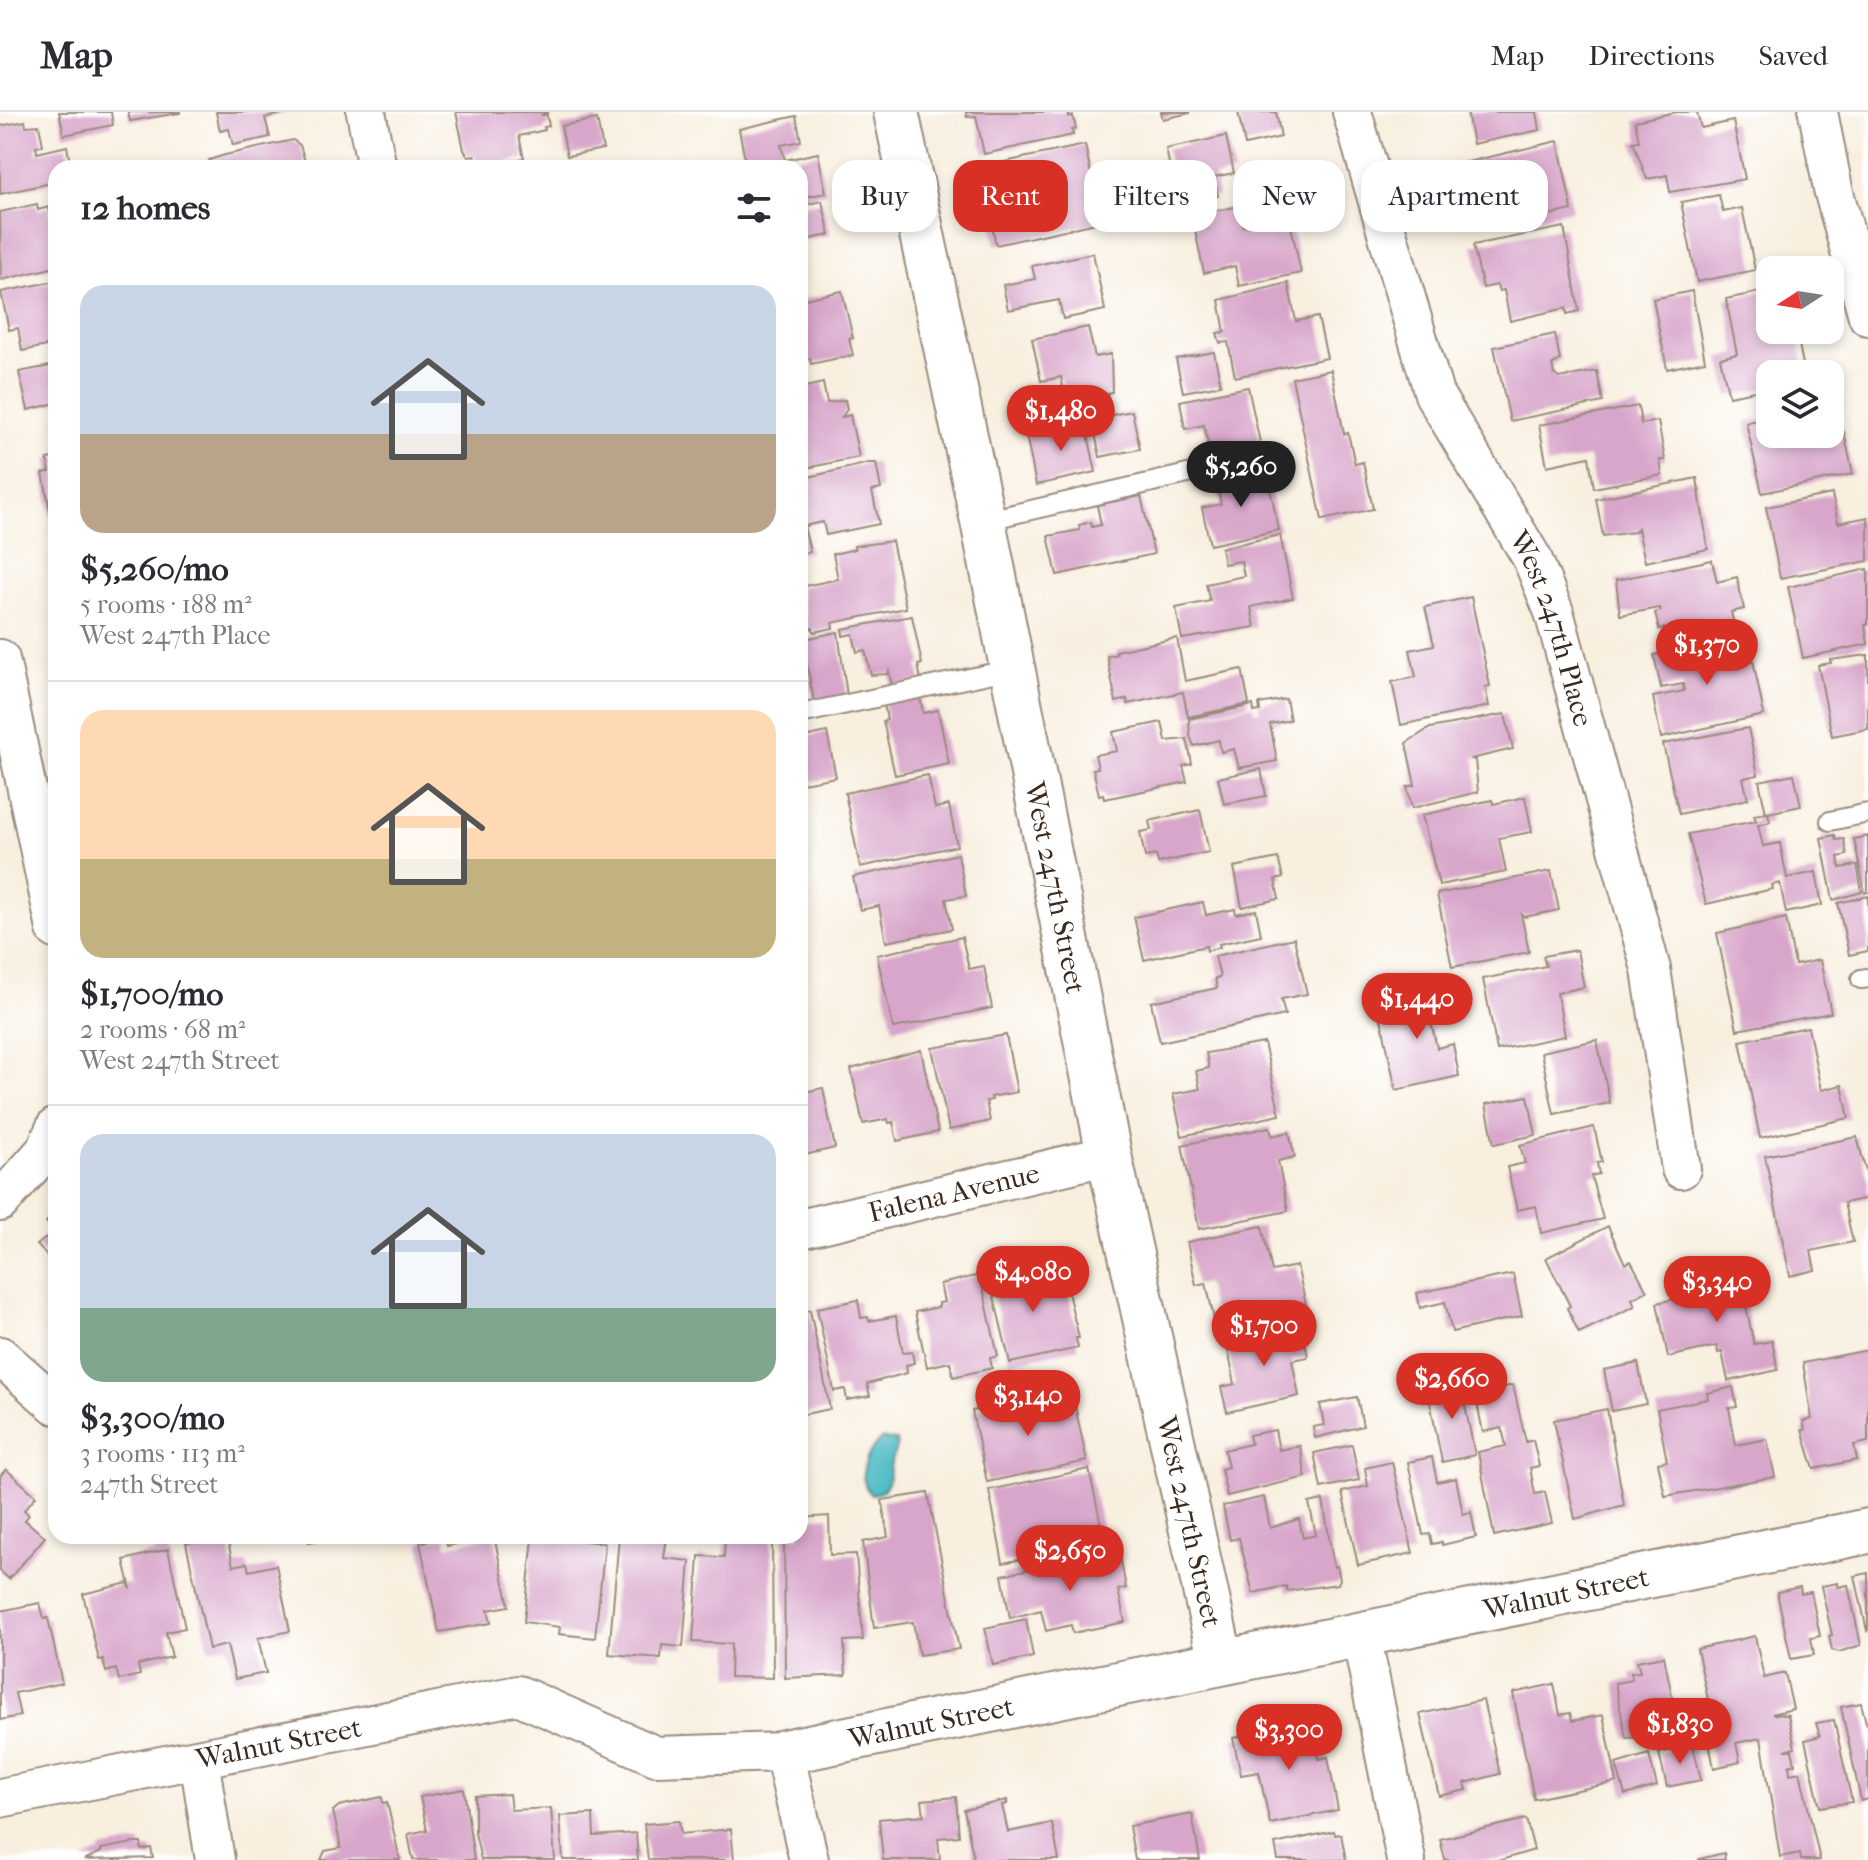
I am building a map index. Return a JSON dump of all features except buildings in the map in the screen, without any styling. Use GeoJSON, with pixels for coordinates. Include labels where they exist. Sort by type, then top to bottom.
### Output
{"type":"FeatureCollection","features":[{"type":"Feature","properties":{"kind":"street"},"geometry":{"type":"LineString","coordinates":[[366,112],[375,160]]}},
{"type":"Feature","properties":{"kind":"street","name":"West 247th Street"},"geometry":{"type":"LineString","coordinates":[[896,112],[983,521],[1109,1155],[1221,1662]]}},
{"type":"Feature","properties":{"kind":"street","name":"West 247th Place"},"geometry":{"type":"LineString","coordinates":[[1352,112],[1434,394],[1532,558],[1554,612],[1651,969],[1681,1169]]}},
{"type":"Feature","properties":{"kind":"street"},"geometry":{"type":"LineString","coordinates":[[1818,112],[1833,189],[1868,316]]}},
{"type":"Feature","properties":{"kind":"street"},"geometry":{"type":"LineString","coordinates":[[0,659],[48,890]]}},
{"type":"Feature","properties":{"kind":"street"},"geometry":{"type":"LineString","coordinates":[[0,1202],[48,1144]]}},
{"type":"Feature","properties":{"kind":"street","name":"Falena Avenue"},"geometry":{"type":"LineString","coordinates":[[808,1227],[1109,1155]]}},
{"type":"Feature","properties":{"kind":"street"},"geometry":{"type":"LineString","coordinates":[[0,1356],[48,1398]]}},
{"type":"Feature","properties":{"kind":"street","name":"Walnut Street"},"geometry":{"type":"LineString","coordinates":[[0,1798],[518,1695],[656,1756],[784,1752],[1868,1531]]}},
{"type":"Feature","properties":{"kind":"street"},"geometry":{"type":"LineString","coordinates":[[1361,1634],[1406,1860]]}},
{"type":"Feature","properties":{"kind":"street"},"geometry":{"type":"LineString","coordinates":[[784,1752],[809,1860]]}},
{"type":"Feature","properties":{"kind":"street"},"geometry":{"type":"LineString","coordinates":[[199,1759],[215,1860]]}},
{"type":"Feature","properties":{"kind":"lane"},"geometry":{"type":"LineString","coordinates":[[983,521],[1205,470]]}},
{"type":"Feature","properties":{"kind":"lane"},"geometry":{"type":"LineString","coordinates":[[808,712],[1012,669]]}},
{"type":"Feature","properties":{"kind":"lane"},"geometry":{"type":"LineString","coordinates":[[1830,821],[1868,813]]}},
{"type":"Feature","properties":{"kind":"water"},"geometry":{"type":"Polygon","coordinates":[[[881,1439],[897,1441],[897,1445],[886,1486],[881,1492],[870,1494],[863,1472],[871,1451],[881,1439]]]}}]}
